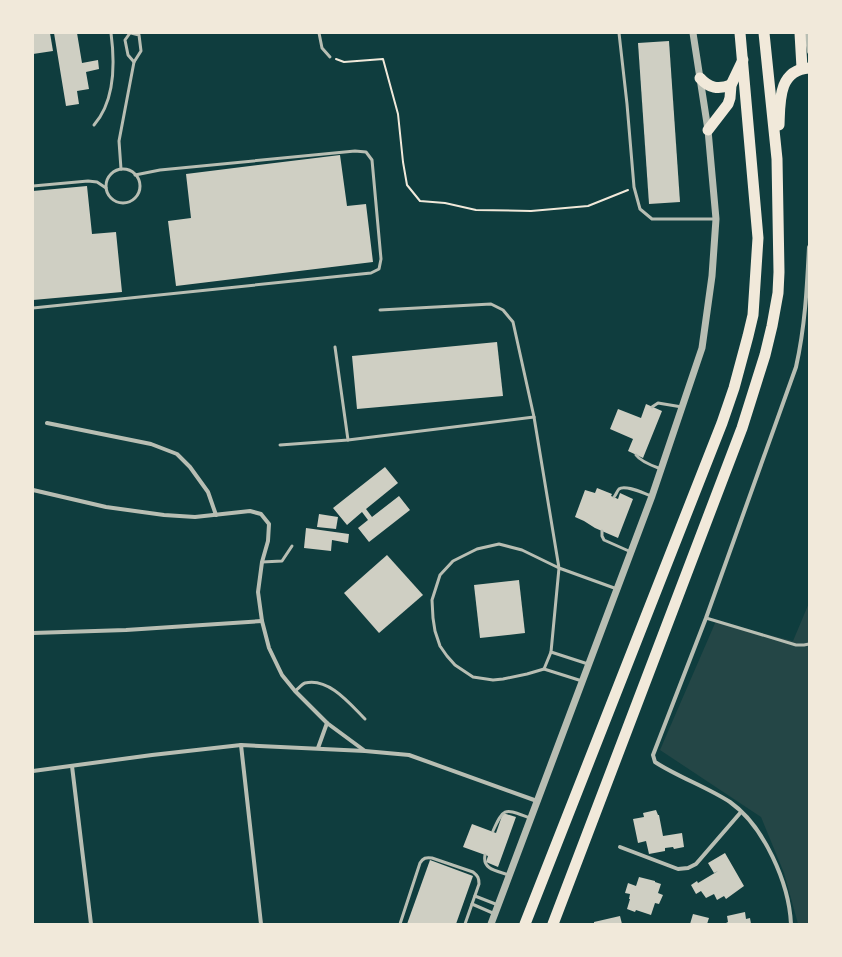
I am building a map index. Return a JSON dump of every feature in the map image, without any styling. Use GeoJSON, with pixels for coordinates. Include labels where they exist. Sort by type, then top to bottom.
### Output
{"type":"FeatureCollection","features":[{"type":"Feature","properties":{"kind":"highway"},"geometry":{"type":"LineString","coordinates":[[525,924],[722,423],[744,355],[752,315],[758,238],[740,33]]}},
{"type":"Feature","properties":{"kind":"highway"},"geometry":{"type":"LineString","coordinates":[[764,33],[777,160]]}},
{"type":"Feature","properties":{"kind":"highway"},"geometry":{"type":"LineString","coordinates":[[553,924],[742,428],[765,355],[777,300],[779,272],[777,160],[780,96],[791,74],[806,68],[800,33]]}},
{"type":"Feature","properties":{"kind":"highway"},"geometry":{"type":"LineString","coordinates":[[708,130],[728,104],[731,85],[743,60]]}},
{"type":"Feature","properties":{"kind":"highway"},"geometry":{"type":"LineString","coordinates":[[700,78],[706,85],[713,87],[719,88],[731,85]]}},
{"type":"Feature","properties":{"kind":"street"},"geometry":{"type":"LineString","coordinates":[[491,924],[652,496],[702,348],[710,290],[716,219],[708,130],[693,33]]}},
{"type":"Feature","properties":{"kind":"street"},"geometry":{"type":"LineString","coordinates":[[806,33],[809,52]]}},
{"type":"Feature","properties":{"kind":"street"},"geometry":{"type":"LineString","coordinates":[[791,924],[787,898],[775,862],[752,824],[729,802],[655,762],[653,755],[706,618],[796,368],[802,341],[806,308],[809,247]]}},
{"type":"Feature","properties":{"kind":"street"},"geometry":{"type":"LineString","coordinates":[[47,423],[151,444],[177,454],[190,467],[208,492],[216,515]]}},
{"type":"Feature","properties":{"kind":"street"},"geometry":{"type":"LineString","coordinates":[[33,490],[106,507],[164,515],[195,517],[250,511],[261,514],[269,524],[268,541],[262,562],[258,592],[262,620],[269,648],[282,675],[295,691],[327,723],[365,750]]}},
{"type":"Feature","properties":{"kind":"street"},"geometry":{"type":"LineString","coordinates":[[33,634],[126,630],[262,620]]}},
{"type":"Feature","properties":{"kind":"street"},"geometry":{"type":"LineString","coordinates":[[318,748],[327,723]]}},
{"type":"Feature","properties":{"kind":"street"},"geometry":{"type":"LineString","coordinates":[[33,771],[241,745],[365,750],[409,755],[537,801]]}},
{"type":"Feature","properties":{"kind":"street"},"geometry":{"type":"LineString","coordinates":[[241,745],[261,924]]}},
{"type":"Feature","properties":{"kind":"street"},"geometry":{"type":"LineString","coordinates":[[72,766],[91,924]]}},
{"type":"Feature","properties":{"kind":"street"},"geometry":{"type":"LineString","coordinates":[[620,847],[678,869],[688,868],[696,864],[741,812]]}},
{"type":"Feature","properties":{"kind":"lane"},"geometry":{"type":"LineString","coordinates":[[94,125],[100,118],[104,108],[113,71],[114,62],[111,33]]}},
{"type":"Feature","properties":{"kind":"lane"},"geometry":{"type":"LineString","coordinates":[[121,169],[119,141],[134,62],[141,51],[139,35],[131,33],[125,40],[128,55],[134,62]]}},
{"type":"Feature","properties":{"kind":"lane"},"geometry":{"type":"LineString","coordinates":[[319,33],[322,48],[330,57]]}},
{"type":"Feature","properties":{"kind":"lane"},"geometry":{"type":"LineString","coordinates":[[619,33],[634,187],[640,209],[652,219],[716,219]]}},
{"type":"Feature","properties":{"kind":"lane"},"geometry":{"type":"LineString","coordinates":[[33,308],[371,273],[379,269],[381,259],[372,160],[366,152],[355,151],[160,170],[135,175]]}},
{"type":"Feature","properties":{"kind":"lane"},"geometry":{"type":"LineString","coordinates":[[121,169],[135,175],[139,185],[139,190],[134,199],[124,203],[114,200],[107,193],[106,188],[108,178],[112,173],[121,169]]}},
{"type":"Feature","properties":{"kind":"lane"},"geometry":{"type":"LineString","coordinates":[[33,186],[88,181],[98,182],[106,188]]}},
{"type":"Feature","properties":{"kind":"lane"},"geometry":{"type":"LineString","coordinates":[[380,310],[491,304],[503,310],[513,322],[534,417],[559,568],[551,652],[544,669]]}},
{"type":"Feature","properties":{"kind":"lane"},"geometry":{"type":"LineString","coordinates":[[335,347],[348,440]]}},
{"type":"Feature","properties":{"kind":"lane"},"geometry":{"type":"LineString","coordinates":[[652,407],[658,402],[682,407]]}},
{"type":"Feature","properties":{"kind":"lane"},"geometry":{"type":"LineString","coordinates":[[280,445],[348,440],[534,417]]}},
{"type":"Feature","properties":{"kind":"lane"},"geometry":{"type":"LineString","coordinates":[[636,455],[638,458],[661,469]]}},
{"type":"Feature","properties":{"kind":"lane"},"geometry":{"type":"LineString","coordinates":[[614,497],[618,489],[622,487],[652,496]]}},
{"type":"Feature","properties":{"kind":"lane"},"geometry":{"type":"LineString","coordinates":[[602,531],[604,540],[631,552]]}},
{"type":"Feature","properties":{"kind":"lane"},"geometry":{"type":"LineString","coordinates":[[582,681],[544,669],[515,677],[493,680],[473,677],[455,665],[440,646],[434,624],[432,600],[440,575],[452,561],[477,549],[499,544],[522,550],[559,568],[617,589]]}},
{"type":"Feature","properties":{"kind":"lane"},"geometry":{"type":"LineString","coordinates":[[262,562],[282,561],[292,546]]}},
{"type":"Feature","properties":{"kind":"lane"},"geometry":{"type":"LineString","coordinates":[[706,618],[796,645],[809,644]]}},
{"type":"Feature","properties":{"kind":"lane"},"geometry":{"type":"LineString","coordinates":[[551,652],[588,664]]}},
{"type":"Feature","properties":{"kind":"lane"},"geometry":{"type":"LineString","coordinates":[[295,691],[304,683],[320,683],[336,690],[365,719]]}},
{"type":"Feature","properties":{"kind":"lane"},"geometry":{"type":"LineString","coordinates":[[493,832],[500,816],[506,811],[511,811],[530,818]]}},
{"type":"Feature","properties":{"kind":"lane"},"geometry":{"type":"LineString","coordinates":[[485,855],[484,861],[486,866],[509,875]]}},
{"type":"Feature","properties":{"kind":"lane"},"geometry":{"type":"LineString","coordinates":[[400,924],[420,863],[427,857],[446,862],[473,872],[477,875],[479,884],[465,924]]}},
{"type":"Feature","properties":{"kind":"lane"},"geometry":{"type":"LineString","coordinates":[[475,896],[498,905]]}},
{"type":"Feature","properties":{"kind":"lane"},"geometry":{"type":"LineString","coordinates":[[472,904],[495,914]]}},
{"type":"Feature","properties":{"kind":"path"},"geometry":{"type":"LineString","coordinates":[[330,57],[344,62],[383,59],[398,114],[403,162],[408,185],[420,201],[445,203],[476,210],[531,211],[588,206],[634,187]]}},
{"type":"Feature","properties":{"kind":"shaded area"},"geometry":{"type":"Polygon","coordinates":[[[809,603],[809,924],[798,924],[784,873],[761,817],[660,750],[716,621],[793,641],[809,603]]]}},
{"type":"Feature","properties":{"kind":"building"},"geometry":{"type":"Polygon","coordinates":[[[33,33],[50,33],[53,51],[33,54],[33,33]]]}},
{"type":"Feature","properties":{"kind":"building"},"geometry":{"type":"Polygon","coordinates":[[[54,33],[77,33],[82,63],[98,60],[99,69],[86,72],[89,89],[77,91],[79,104],[66,106],[54,33]]]}},
{"type":"Feature","properties":{"kind":"building"},"geometry":{"type":"Polygon","coordinates":[[[669,41],[680,202],[649,204],[638,43],[669,41]]]}},
{"type":"Feature","properties":{"kind":"building"},"geometry":{"type":"Polygon","coordinates":[[[340,155],[347,206],[366,204],[373,262],[176,286],[168,221],[191,218],[186,174],[340,155]]]}},
{"type":"Feature","properties":{"kind":"building"},"geometry":{"type":"Polygon","coordinates":[[[87,186],[92,234],[116,232],[122,292],[33,300],[33,191],[87,186]]]}},
{"type":"Feature","properties":{"kind":"building"},"geometry":{"type":"Polygon","coordinates":[[[497,342],[503,396],[357,409],[352,356],[497,342]]]}},
{"type":"Feature","properties":{"kind":"building"},"geometry":{"type":"Polygon","coordinates":[[[646,404],[662,411],[643,458],[628,451],[633,439],[610,429],[618,409],[641,418],[646,404]]]}},
{"type":"Feature","properties":{"kind":"building"},"geometry":{"type":"Polygon","coordinates":[[[385,467],[398,483],[366,509],[372,517],[399,496],[410,510],[369,542],[358,528],[368,520],[362,512],[347,525],[333,508],[385,467]]]}},
{"type":"Feature","properties":{"kind":"building"},"geometry":{"type":"Polygon","coordinates":[[[597,488],[612,494],[611,496],[618,499],[620,493],[633,499],[618,538],[575,517],[585,490],[595,493],[597,488]]]}},
{"type":"Feature","properties":{"kind":"building"},"geometry":{"type":"Polygon","coordinates":[[[319,514],[338,517],[336,529],[317,527],[319,514]]]}},
{"type":"Feature","properties":{"kind":"building"},"geometry":{"type":"Polygon","coordinates":[[[306,528],[349,534],[348,543],[332,540],[331,551],[304,548],[306,528]]]}},
{"type":"Feature","properties":{"kind":"building"},"geometry":{"type":"Polygon","coordinates":[[[387,555],[423,595],[379,633],[344,593],[387,555]]]}},
{"type":"Feature","properties":{"kind":"building"},"geometry":{"type":"Polygon","coordinates":[[[519,580],[525,633],[480,638],[474,585],[519,580]]]}},
{"type":"Feature","properties":{"kind":"building"},"geometry":{"type":"Polygon","coordinates":[[[656,810],[659,815],[663,836],[682,833],[684,847],[674,849],[673,847],[665,848],[665,851],[649,854],[646,841],[638,843],[633,819],[644,817],[643,813],[656,810]]]}},
{"type":"Feature","properties":{"kind":"building"},"geometry":{"type":"Polygon","coordinates":[[[503,813],[516,817],[498,867],[486,862],[488,856],[463,847],[472,824],[496,833],[503,813]]]}},
{"type":"Feature","properties":{"kind":"building"},"geometry":{"type":"Polygon","coordinates":[[[725,853],[744,886],[726,899],[724,896],[717,900],[714,894],[706,898],[701,891],[696,894],[691,885],[697,881],[698,883],[718,871],[714,873],[708,863],[725,853]]]}},
{"type":"Feature","properties":{"kind":"building"},"geometry":{"type":"Polygon","coordinates":[[[430,860],[473,876],[456,924],[407,924],[430,860]]]}},
{"type":"Feature","properties":{"kind":"building"},"geometry":{"type":"Polygon","coordinates":[[[639,877],[661,884],[658,893],[663,895],[659,904],[655,903],[651,915],[636,910],[635,912],[627,909],[630,894],[625,893],[628,883],[636,886],[639,877]]]}},
{"type":"Feature","properties":{"kind":"building"},"geometry":{"type":"Polygon","coordinates":[[[745,912],[746,919],[750,918],[751,924],[724,924],[728,922],[727,916],[745,912]]]}},
{"type":"Feature","properties":{"kind":"building"},"geometry":{"type":"Polygon","coordinates":[[[693,914],[709,918],[707,924],[690,924],[693,914]]]}},
{"type":"Feature","properties":{"kind":"building"},"geometry":{"type":"Polygon","coordinates":[[[620,916],[622,924],[594,924],[594,922],[620,916]]]}}]}
